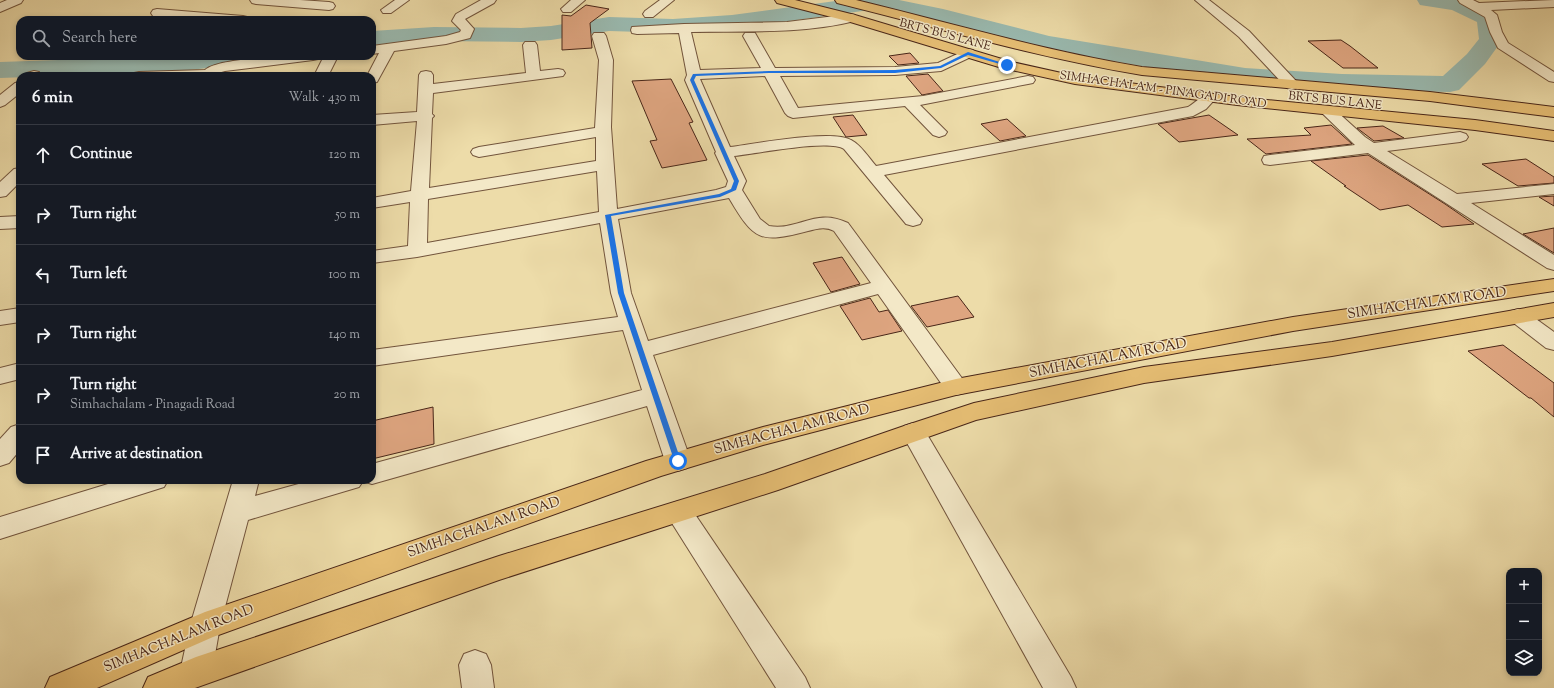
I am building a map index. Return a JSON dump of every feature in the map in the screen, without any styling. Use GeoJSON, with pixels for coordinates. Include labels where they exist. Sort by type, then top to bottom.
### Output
{"type":"FeatureCollection","features":[{"type":"Feature","properties":{"kind":"main road","name":"SIMHACHALAM - PINAGADI ROAD"},"geometry":{"type":"LineString","coordinates":[[784,1],[851,18],[1039,73],[1075,80],[1209,98],[1475,125],[1554,136]]}},
{"type":"Feature","properties":{"kind":"main road","name":"BRTS BUS LANE"},"geometry":{"type":"LineString","coordinates":[[817,1],[1038,60],[1087,70],[1224,90],[1475,115],[1554,126]]}},
{"type":"Feature","properties":{"kind":"main road","name":"SIMHACHALAM - PINAGADI ROAD"},"geometry":{"type":"LineString","coordinates":[[846,1],[1019,47],[1102,65],[1144,71],[1292,85],[1442,97],[1554,112]]}},
{"type":"Feature","properties":{"kind":"main road","name":"SIMHACHALAM ROAD"},"geometry":{"type":"LineString","coordinates":[[61,688],[205,626],[678,461],[763,436],[956,387],[1293,324],[1554,285]]}},
{"type":"Feature","properties":{"kind":"main road"},"geometry":{"type":"LineString","coordinates":[[160,688],[196,672],[499,568],[769,483],[974,412],[1144,375],[1332,349],[1554,310]]}},
{"type":"Feature","properties":{"kind":"main road"},"geometry":{"type":"LineString","coordinates":[[956,387],[974,412]]}},
{"type":"Feature","properties":{"kind":"street"},"geometry":{"type":"LineString","coordinates":[[0,8],[16,0]]}},
{"type":"Feature","properties":{"kind":"street"},"geometry":{"type":"LineString","coordinates":[[256,0],[329,6]]}},
{"type":"Feature","properties":{"kind":"street"},"geometry":{"type":"LineString","coordinates":[[242,16],[261,0]]}},
{"type":"Feature","properties":{"kind":"street"},"geometry":{"type":"LineString","coordinates":[[387,10],[403,0]]}},
{"type":"Feature","properties":{"kind":"street"},"geometry":{"type":"LineString","coordinates":[[376,50],[446,40],[466,32],[458,21],[460,17],[490,0]]}},
{"type":"Feature","properties":{"kind":"street"},"geometry":{"type":"LineString","coordinates":[[567,9],[579,0]]}},
{"type":"Feature","properties":{"kind":"street"},"geometry":{"type":"LineString","coordinates":[[649,14],[668,0]]}},
{"type":"Feature","properties":{"kind":"street"},"geometry":{"type":"LineString","coordinates":[[1196,0],[1208,0]]}},
{"type":"Feature","properties":{"kind":"street"},"geometry":{"type":"LineString","coordinates":[[1201,0],[1244,34],[1292,85]]}},
{"type":"Feature","properties":{"kind":"street"},"geometry":{"type":"LineString","coordinates":[[1464,0],[1490,15],[1503,45],[1554,78]]}},
{"type":"Feature","properties":{"kind":"street"},"geometry":{"type":"LineString","coordinates":[[1477,7],[1554,3]]}},
{"type":"Feature","properties":{"kind":"street"},"geometry":{"type":"LineString","coordinates":[[157,13],[191,16]]}},
{"type":"Feature","properties":{"kind":"street"},"geometry":{"type":"LineString","coordinates":[[637,30],[793,25],[851,18]]}},
{"type":"Feature","properties":{"kind":"street"},"geometry":{"type":"LineString","coordinates":[[376,256],[417,251],[720,195],[733,190],[737,181],[723,153],[719,140],[692,80],[694,75],[684,28]]}},
{"type":"Feature","properties":{"kind":"street"},"geometry":{"type":"LineString","coordinates":[[599,36],[606,60],[603,131],[608,215],[621,293],[678,461]]}},
{"type":"Feature","properties":{"kind":"street"},"geometry":{"type":"LineString","coordinates":[[750,36],[799,128],[822,140],[844,142],[850,146],[913,220]]}},
{"type":"Feature","properties":{"kind":"street"},"geometry":{"type":"LineString","coordinates":[[530,45],[533,76]]}},
{"type":"Feature","properties":{"kind":"street"},"geometry":{"type":"LineString","coordinates":[[376,72],[389,48]]}},
{"type":"Feature","properties":{"kind":"street"},"geometry":{"type":"LineString","coordinates":[[694,75],[769,72],[914,70],[941,67],[968,53]]}},
{"type":"Feature","properties":{"kind":"street"},"geometry":{"type":"LineString","coordinates":[[211,72],[224,67],[283,60]]}},
{"type":"Feature","properties":{"kind":"street"},"geometry":{"type":"LineString","coordinates":[[323,72],[329,60]]}},
{"type":"Feature","properties":{"kind":"street"},"geometry":{"type":"LineString","coordinates":[[254,72],[260,63]]}},
{"type":"Feature","properties":{"kind":"street"},"geometry":{"type":"LineString","coordinates":[[138,71],[155,72]]}},
{"type":"Feature","properties":{"kind":"street"},"geometry":{"type":"LineString","coordinates":[[417,251],[419,195],[426,116],[426,82],[533,76],[558,73]]}},
{"type":"Feature","properties":{"kind":"street"},"geometry":{"type":"LineString","coordinates":[[723,153],[799,128],[909,102],[979,91],[1028,80]]}},
{"type":"Feature","properties":{"kind":"street"},"geometry":{"type":"LineString","coordinates":[[0,102],[16,89]]}},
{"type":"Feature","properties":{"kind":"street"},"geometry":{"type":"LineString","coordinates":[[872,172],[1193,111],[1209,98]]}},
{"type":"Feature","properties":{"kind":"street"},"geometry":{"type":"LineString","coordinates":[[909,102],[939,132]]}},
{"type":"Feature","properties":{"kind":"street"},"geometry":{"type":"LineString","coordinates":[[0,108],[16,107]]}},
{"type":"Feature","properties":{"kind":"street"},"geometry":{"type":"LineString","coordinates":[[1328,110],[1359,140],[1554,264]]}},
{"type":"Feature","properties":{"kind":"street"},"geometry":{"type":"LineString","coordinates":[[376,120],[426,116]]}},
{"type":"Feature","properties":{"kind":"street"},"geometry":{"type":"LineString","coordinates":[[479,152],[603,131]]}},
{"type":"Feature","properties":{"kind":"street"},"geometry":{"type":"LineString","coordinates":[[1270,160],[1460,137]]}},
{"type":"Feature","properties":{"kind":"street"},"geometry":{"type":"LineString","coordinates":[[376,202],[605,165]]}},
{"type":"Feature","properties":{"kind":"street"},"geometry":{"type":"LineString","coordinates":[[0,192],[16,177]]}},
{"type":"Feature","properties":{"kind":"street"},"geometry":{"type":"LineString","coordinates":[[1454,200],[1554,189]]}},
{"type":"Feature","properties":{"kind":"street"},"geometry":{"type":"LineString","coordinates":[[733,190],[758,228],[764,231],[785,231],[818,222],[831,222],[841,227],[956,387]]}},
{"type":"Feature","properties":{"kind":"street"},"geometry":{"type":"LineString","coordinates":[[0,223],[16,222]]}},
{"type":"Feature","properties":{"kind":"street"},"geometry":{"type":"LineString","coordinates":[[640,351],[883,286]]}},
{"type":"Feature","properties":{"kind":"street"},"geometry":{"type":"LineString","coordinates":[[0,318],[16,316]]}},
{"type":"Feature","properties":{"kind":"street"},"geometry":{"type":"LineString","coordinates":[[1518,316],[1554,343]]}},
{"type":"Feature","properties":{"kind":"street"},"geometry":{"type":"LineString","coordinates":[[376,357],[630,322]]}},
{"type":"Feature","properties":{"kind":"street"},"geometry":{"type":"LineString","coordinates":[[0,376],[16,372]]}},
{"type":"Feature","properties":{"kind":"street"},"geometry":{"type":"LineString","coordinates":[[376,473],[655,395]]}},
{"type":"Feature","properties":{"kind":"street"},"geometry":{"type":"LineString","coordinates":[[913,432],[1060,688]]}},
{"type":"Feature","properties":{"kind":"street"},"geometry":{"type":"LineString","coordinates":[[0,456],[16,438]]}},
{"type":"Feature","properties":{"kind":"street"},"geometry":{"type":"LineString","coordinates":[[0,528],[142,484]]}},
{"type":"Feature","properties":{"kind":"street"},"geometry":{"type":"LineString","coordinates":[[196,672],[205,626],[245,484]]}},
{"type":"Feature","properties":{"kind":"street"},"geometry":{"type":"LineString","coordinates":[[236,512],[336,484]]}},
{"type":"Feature","properties":{"kind":"street"},"geometry":{"type":"LineString","coordinates":[[679,512],[794,688]]}},
{"type":"Feature","properties":{"kind":"building"},"geometry":{"type":"Polygon","coordinates":[[[586,5],[609,9],[590,23],[592,48],[562,50],[562,15],[571,16],[586,5]]]}},
{"type":"Feature","properties":{"kind":"building"},"geometry":{"type":"Polygon","coordinates":[[[1341,40],[1378,68],[1343,68],[1308,41],[1341,40]]]}},
{"type":"Feature","properties":{"kind":"building"},"geometry":{"type":"Polygon","coordinates":[[[910,53],[919,63],[898,65],[889,56],[910,53]]]}},
{"type":"Feature","properties":{"kind":"building"},"geometry":{"type":"Polygon","coordinates":[[[928,74],[943,91],[922,95],[906,76],[928,74]]]}},
{"type":"Feature","properties":{"kind":"building"},"geometry":{"type":"Polygon","coordinates":[[[671,79],[693,122],[689,123],[707,160],[662,168],[650,141],[657,140],[632,81],[671,79]]]}},
{"type":"Feature","properties":{"kind":"building"},"geometry":{"type":"Polygon","coordinates":[[[853,115],[867,135],[846,137],[833,117],[853,115]]]}},
{"type":"Feature","properties":{"kind":"building"},"geometry":{"type":"Polygon","coordinates":[[[1209,115],[1238,135],[1179,142],[1158,124],[1209,115]]]}},
{"type":"Feature","properties":{"kind":"building"},"geometry":{"type":"Polygon","coordinates":[[[1007,119],[1026,136],[1000,141],[981,124],[1007,119]]]}},
{"type":"Feature","properties":{"kind":"building"},"geometry":{"type":"Polygon","coordinates":[[[1331,125],[1352,144],[1266,154],[1247,139],[1311,135],[1304,128],[1331,125]]]}},
{"type":"Feature","properties":{"kind":"building"},"geometry":{"type":"Polygon","coordinates":[[[1383,126],[1404,138],[1374,141],[1357,128],[1383,126]]]}},
{"type":"Feature","properties":{"kind":"building"},"geometry":{"type":"Polygon","coordinates":[[[1368,155],[1474,224],[1442,227],[1408,205],[1380,210],[1344,186],[1346,186],[1311,161],[1368,155]]]}},
{"type":"Feature","properties":{"kind":"building"},"geometry":{"type":"Polygon","coordinates":[[[1526,159],[1554,177],[1554,183],[1518,186],[1482,164],[1526,159]]]}},
{"type":"Feature","properties":{"kind":"building"},"geometry":{"type":"Polygon","coordinates":[[[1554,196],[1554,206],[1539,197],[1554,196]]]}},
{"type":"Feature","properties":{"kind":"building"},"geometry":{"type":"Polygon","coordinates":[[[1554,228],[1554,253],[1523,234],[1554,228]]]}},
{"type":"Feature","properties":{"kind":"building"},"geometry":{"type":"Polygon","coordinates":[[[842,257],[860,284],[831,292],[813,263],[842,257]]]}},
{"type":"Feature","properties":{"kind":"building"},"geometry":{"type":"Polygon","coordinates":[[[958,296],[974,317],[927,327],[911,306],[958,296]]]}},
{"type":"Feature","properties":{"kind":"building"},"geometry":{"type":"Polygon","coordinates":[[[870,298],[879,312],[888,310],[902,331],[862,340],[840,306],[870,298]]]}},
{"type":"Feature","properties":{"kind":"building"},"geometry":{"type":"Polygon","coordinates":[[[1503,345],[1554,383],[1554,417],[1468,351],[1503,345]]]}},
{"type":"Feature","properties":{"kind":"building"},"geometry":{"type":"Polygon","coordinates":[[[433,407],[434,444],[376,458],[376,420],[433,407]]]}},
{"type":"Feature","properties":{"kind":"waterway"},"geometry":{"type":"LineString","coordinates":[[376,38],[434,34],[521,35],[551,33],[609,24],[673,26],[732,22],[877,2],[943,16],[1049,43],[1245,76],[1342,82],[1450,84],[1476,59],[1491,39],[1488,19],[1467,7],[1428,0]]}},
{"type":"Feature","properties":{"kind":"waterway"},"geometry":{"type":"LineString","coordinates":[[0,70],[170,64],[214,60]]}},
{"type":"Feature","properties":{"kind":"route"},"geometry":{"type":"LineString","coordinates":[[678,461],[621,293],[608,215],[720,195],[733,190],[737,181],[723,153],[719,140],[692,80],[694,75],[769,72],[895,71],[941,67],[968,53],[1007,65]]}}]}
